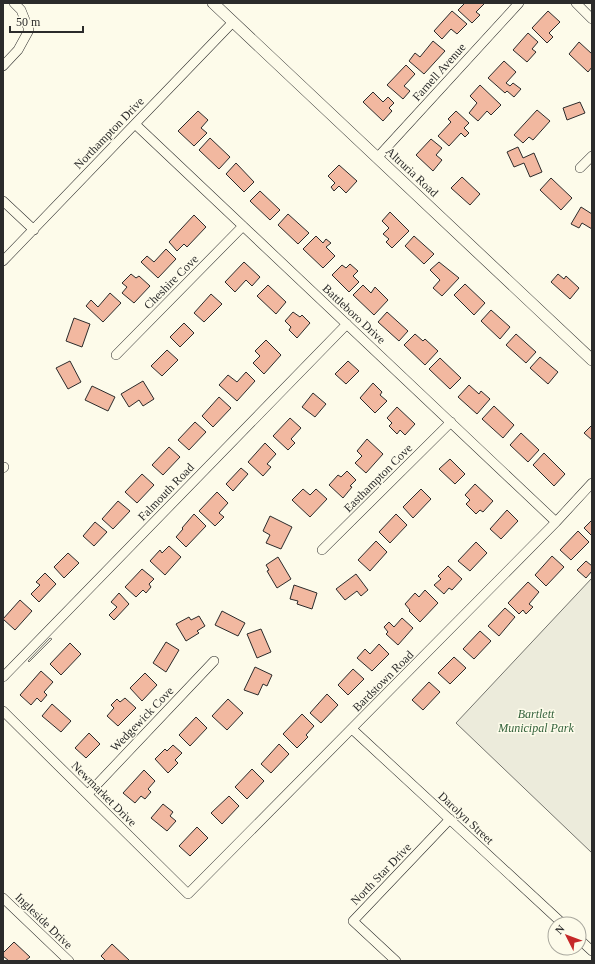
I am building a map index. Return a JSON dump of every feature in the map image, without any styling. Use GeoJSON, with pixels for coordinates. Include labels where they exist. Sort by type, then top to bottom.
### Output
{"type":"FeatureCollection","features":[{"type":"Feature","properties":{"kind":"street"},"geometry":{"type":"LineString","coordinates":[[3,66],[18,50],[29,30],[21,10],[14,3]]}},
{"type":"Feature","properties":{"kind":"street","name":"Altruria Road"},"geometry":{"type":"LineString","coordinates":[[214,3],[592,360]]}},
{"type":"Feature","properties":{"kind":"street","name":"Farnell Avenue"},"geometry":{"type":"LineString","coordinates":[[377,158],[519,3]]}},
{"type":"Feature","properties":{"kind":"street"},"geometry":{"type":"LineString","coordinates":[[576,3],[592,19]]}},
{"type":"Feature","properties":{"kind":"street","name":"Northampton Drive"},"geometry":{"type":"LineString","coordinates":[[3,261],[233,22]]}},
{"type":"Feature","properties":{"kind":"street","name":"Battleboro Drive"},"geometry":{"type":"LineString","coordinates":[[135,124],[556,522]]}},
{"type":"Feature","properties":{"kind":"street"},"geometry":{"type":"LineString","coordinates":[[580,168],[592,156]]}},
{"type":"Feature","properties":{"kind":"street"},"geometry":{"type":"LineString","coordinates":[[3,201],[34,230]]}},
{"type":"Feature","properties":{"kind":"street","name":"Cheshire Cove"},"geometry":{"type":"LineString","coordinates":[[116,355],[243,226]]}},
{"type":"Feature","properties":{"kind":"street","name":"Falmouth Road"},"geometry":{"type":"LineString","coordinates":[[3,677],[347,324]]}},
{"type":"Feature","properties":{"kind":"street","name":"Easthampton Cove"},"geometry":{"type":"LineString","coordinates":[[322,550],[451,422]]}},
{"type":"Feature","properties":{"kind":"street","name":"Bardstown Road"},"geometry":{"type":"LineString","coordinates":[[188,894],[556,522],[592,483]]}},
{"type":"Feature","properties":{"kind":"street","name":"Wedgewick Cove"},"geometry":{"type":"LineString","coordinates":[[88,794],[214,661]]}},
{"type":"Feature","properties":{"kind":"street","name":"Newmarket Drive"},"geometry":{"type":"LineString","coordinates":[[3,711],[188,894]]}},
{"type":"Feature","properties":{"kind":"street","name":"Darolyn Street"},"geometry":{"type":"LineString","coordinates":[[352,729],[554,916]]}},
{"type":"Feature","properties":{"kind":"street","name":"North Star Drive"},"geometry":{"type":"LineString","coordinates":[[396,961],[353,921],[450,819]]}},
{"type":"Feature","properties":{"kind":"street","name":"Ingleside Drive"},"geometry":{"type":"LineString","coordinates":[[3,898],[69,961]]}},
{"type":"Feature","properties":{"kind":"green space","name":"Bartlett Municipal Park"},"geometry":{"type":"Polygon","coordinates":[[[592,578],[592,853],[456,723],[592,578]]]}},
{"type":"Feature","properties":{"kind":"green space"},"geometry":{"type":"Polygon","coordinates":[[[50,638],[52,639],[29,662],[28,661],[50,638]]]}},
{"type":"Feature","properties":{"kind":"building"},"geometry":{"type":"Polygon","coordinates":[[[465,3],[485,3],[476,12],[480,15],[472,23],[458,10],[465,3]]]}},
{"type":"Feature","properties":{"kind":"building"},"geometry":{"type":"Polygon","coordinates":[[[452,11],[467,24],[457,34],[451,29],[442,39],[434,31],[452,11]]]}},
{"type":"Feature","properties":{"kind":"building"},"geometry":{"type":"Polygon","coordinates":[[[548,11],[560,22],[549,33],[553,37],[547,43],[532,28],[548,11]]]}},
{"type":"Feature","properties":{"kind":"building"},"geometry":{"type":"Polygon","coordinates":[[[528,33],[538,42],[532,49],[536,52],[527,62],[513,50],[528,33]]]}},
{"type":"Feature","properties":{"kind":"building"},"geometry":{"type":"Polygon","coordinates":[[[433,41],[445,51],[424,74],[409,61],[415,53],[420,57],[433,41]]]}},
{"type":"Feature","properties":{"kind":"building"},"geometry":{"type":"Polygon","coordinates":[[[579,42],[592,54],[592,67],[588,72],[569,54],[579,42]]]}},
{"type":"Feature","properties":{"kind":"building"},"geometry":{"type":"Polygon","coordinates":[[[504,61],[516,72],[506,83],[510,86],[513,83],[521,89],[514,97],[507,91],[505,93],[488,78],[504,61]]]}},
{"type":"Feature","properties":{"kind":"building"},"geometry":{"type":"Polygon","coordinates":[[[406,65],[415,74],[404,86],[410,91],[403,99],[387,85],[406,65]]]}},
{"type":"Feature","properties":{"kind":"building"},"geometry":{"type":"Polygon","coordinates":[[[480,85],[501,105],[491,115],[487,111],[478,121],[469,113],[477,103],[470,96],[480,85]]]}},
{"type":"Feature","properties":{"kind":"building"},"geometry":{"type":"Polygon","coordinates":[[[373,92],[383,102],[388,97],[394,103],[389,108],[392,111],[383,121],[363,102],[373,92]]]}},
{"type":"Feature","properties":{"kind":"building"},"geometry":{"type":"Polygon","coordinates":[[[580,102],[585,113],[567,120],[563,108],[580,102]]]}},
{"type":"Feature","properties":{"kind":"building"},"geometry":{"type":"Polygon","coordinates":[[[537,110],[550,121],[533,140],[529,137],[523,143],[514,135],[537,110]]]}},
{"type":"Feature","properties":{"kind":"building"},"geometry":{"type":"Polygon","coordinates":[[[198,111],[208,120],[201,128],[207,133],[194,146],[178,131],[198,111]]]}},
{"type":"Feature","properties":{"kind":"building"},"geometry":{"type":"Polygon","coordinates":[[[456,111],[469,123],[464,128],[469,133],[465,137],[461,133],[449,146],[438,136],[451,122],[448,119],[456,111]]]}},
{"type":"Feature","properties":{"kind":"building"},"geometry":{"type":"Polygon","coordinates":[[[210,138],[230,157],[219,169],[199,150],[210,138]]]}},
{"type":"Feature","properties":{"kind":"building"},"geometry":{"type":"Polygon","coordinates":[[[431,139],[442,148],[436,155],[442,160],[433,171],[416,155],[431,139]]]}},
{"type":"Feature","properties":{"kind":"building"},"geometry":{"type":"Polygon","coordinates":[[[518,147],[523,158],[534,153],[542,172],[530,177],[524,163],[514,167],[507,152],[518,147]]]}},
{"type":"Feature","properties":{"kind":"building"},"geometry":{"type":"Polygon","coordinates":[[[236,163],[254,182],[244,192],[226,174],[236,163]]]}},
{"type":"Feature","properties":{"kind":"building"},"geometry":{"type":"Polygon","coordinates":[[[339,165],[357,181],[346,193],[339,186],[334,191],[331,187],[335,183],[328,176],[339,165]]]}},
{"type":"Feature","properties":{"kind":"building"},"geometry":{"type":"Polygon","coordinates":[[[462,177],[480,194],[470,205],[451,188],[462,177]]]}},
{"type":"Feature","properties":{"kind":"building"},"geometry":{"type":"Polygon","coordinates":[[[551,178],[572,198],[561,210],[540,190],[551,178]]]}},
{"type":"Feature","properties":{"kind":"building"},"geometry":{"type":"Polygon","coordinates":[[[260,191],[280,210],[270,220],[250,201],[260,191]]]}},
{"type":"Feature","properties":{"kind":"building"},"geometry":{"type":"Polygon","coordinates":[[[581,207],[592,214],[592,229],[582,223],[579,228],[571,224],[581,207]]]}},
{"type":"Feature","properties":{"kind":"building"},"geometry":{"type":"Polygon","coordinates":[[[390,212],[409,231],[392,248],[386,242],[389,239],[383,234],[389,228],[382,221],[390,212]]]}},
{"type":"Feature","properties":{"kind":"building"},"geometry":{"type":"Polygon","coordinates":[[[288,214],[309,233],[298,244],[278,225],[288,214]]]}},
{"type":"Feature","properties":{"kind":"building"},"geometry":{"type":"Polygon","coordinates":[[[194,215],[206,227],[187,247],[184,244],[177,251],[169,242],[194,215]]]}},
{"type":"Feature","properties":{"kind":"building"},"geometry":{"type":"Polygon","coordinates":[[[316,236],[323,243],[326,239],[331,243],[326,247],[335,256],[323,268],[303,249],[316,236]]]}},
{"type":"Feature","properties":{"kind":"building"},"geometry":{"type":"Polygon","coordinates":[[[414,236],[434,254],[424,264],[405,246],[414,236]]]}},
{"type":"Feature","properties":{"kind":"building"},"geometry":{"type":"Polygon","coordinates":[[[166,249],[176,259],[158,278],[141,262],[147,256],[154,262],[166,249]]]}},
{"type":"Feature","properties":{"kind":"building"},"geometry":{"type":"Polygon","coordinates":[[[244,262],[260,277],[252,286],[246,280],[235,292],[225,282],[244,262]]]}},
{"type":"Feature","properties":{"kind":"building"},"geometry":{"type":"Polygon","coordinates":[[[439,262],[459,278],[442,296],[433,288],[440,280],[430,270],[439,262]]]}},
{"type":"Feature","properties":{"kind":"building"},"geometry":{"type":"Polygon","coordinates":[[[350,264],[358,271],[353,276],[359,282],[349,292],[332,275],[342,265],[346,268],[350,264]]]}},
{"type":"Feature","properties":{"kind":"building"},"geometry":{"type":"Polygon","coordinates":[[[131,274],[136,278],[139,276],[150,286],[134,303],[122,293],[127,287],[122,283],[131,274]]]}},
{"type":"Feature","properties":{"kind":"building"},"geometry":{"type":"Polygon","coordinates":[[[558,274],[564,279],[566,276],[579,288],[570,299],[551,282],[558,274]]]}},
{"type":"Feature","properties":{"kind":"building"},"geometry":{"type":"Polygon","coordinates":[[[465,284],[485,303],[474,315],[454,295],[465,284]]]}},
{"type":"Feature","properties":{"kind":"building"},"geometry":{"type":"Polygon","coordinates":[[[268,285],[286,302],[276,314],[257,296],[268,285]]]}},
{"type":"Feature","properties":{"kind":"building"},"geometry":{"type":"Polygon","coordinates":[[[363,285],[371,293],[375,287],[388,300],[374,315],[353,295],[363,285]]]}},
{"type":"Feature","properties":{"kind":"building"},"geometry":{"type":"Polygon","coordinates":[[[110,293],[121,303],[103,322],[86,306],[91,300],[98,307],[110,293]]]}},
{"type":"Feature","properties":{"kind":"building"},"geometry":{"type":"Polygon","coordinates":[[[211,294],[222,304],[204,322],[194,313],[211,294]]]}},
{"type":"Feature","properties":{"kind":"building"},"geometry":{"type":"Polygon","coordinates":[[[491,310],[510,327],[500,339],[481,321],[491,310]]]}},
{"type":"Feature","properties":{"kind":"building"},"geometry":{"type":"Polygon","coordinates":[[[293,312],[300,317],[302,315],[310,323],[297,338],[289,330],[291,327],[285,321],[293,312]]]}},
{"type":"Feature","properties":{"kind":"building"},"geometry":{"type":"Polygon","coordinates":[[[387,312],[408,331],[399,341],[378,322],[387,312]]]}},
{"type":"Feature","properties":{"kind":"building"},"geometry":{"type":"Polygon","coordinates":[[[74,318],[90,324],[82,347],[66,341],[74,318]]]}},
{"type":"Feature","properties":{"kind":"building"},"geometry":{"type":"Polygon","coordinates":[[[184,323],[194,333],[180,347],[170,337],[184,323]]]}},
{"type":"Feature","properties":{"kind":"building"},"geometry":{"type":"Polygon","coordinates":[[[415,334],[423,341],[425,339],[438,351],[425,365],[404,345],[415,334]]]}},
{"type":"Feature","properties":{"kind":"building"},"geometry":{"type":"Polygon","coordinates":[[[516,334],[536,352],[526,363],[506,345],[516,334]]]}},
{"type":"Feature","properties":{"kind":"building"},"geometry":{"type":"Polygon","coordinates":[[[266,340],[281,355],[264,374],[253,363],[260,356],[255,351],[266,340]]]}},
{"type":"Feature","properties":{"kind":"building"},"geometry":{"type":"Polygon","coordinates":[[[167,350],[178,360],[162,376],[151,366],[167,350]]]}},
{"type":"Feature","properties":{"kind":"building"},"geometry":{"type":"Polygon","coordinates":[[[540,357],[558,372],[548,384],[530,368],[540,357]]]}},
{"type":"Feature","properties":{"kind":"building"},"geometry":{"type":"Polygon","coordinates":[[[440,358],[461,378],[450,389],[429,369],[440,358]]]}},
{"type":"Feature","properties":{"kind":"building"},"geometry":{"type":"Polygon","coordinates":[[[70,361],[81,382],[68,389],[56,368],[70,361]]]}},
{"type":"Feature","properties":{"kind":"building"},"geometry":{"type":"Polygon","coordinates":[[[348,361],[359,371],[346,384],[335,374],[348,361]]]}},
{"type":"Feature","properties":{"kind":"building"},"geometry":{"type":"Polygon","coordinates":[[[246,372],[255,381],[237,401],[219,385],[228,375],[237,382],[246,372]]]}},
{"type":"Feature","properties":{"kind":"building"},"geometry":{"type":"Polygon","coordinates":[[[143,381],[154,399],[143,406],[139,400],[129,407],[121,394],[143,381]]]}},
{"type":"Feature","properties":{"kind":"building"},"geometry":{"type":"Polygon","coordinates":[[[373,383],[382,392],[380,395],[387,401],[375,413],[360,398],[373,383]]]}},
{"type":"Feature","properties":{"kind":"building"},"geometry":{"type":"Polygon","coordinates":[[[469,385],[479,394],[481,391],[490,399],[477,414],[458,397],[469,385]]]}},
{"type":"Feature","properties":{"kind":"building"},"geometry":{"type":"Polygon","coordinates":[[[92,386],[115,397],[108,411],[85,400],[92,386]]]}},
{"type":"Feature","properties":{"kind":"building"},"geometry":{"type":"Polygon","coordinates":[[[313,393],[326,404],[315,417],[302,407],[313,393]]]}},
{"type":"Feature","properties":{"kind":"building"},"geometry":{"type":"Polygon","coordinates":[[[219,397],[231,408],[213,427],[202,416],[219,397]]]}},
{"type":"Feature","properties":{"kind":"building"},"geometry":{"type":"Polygon","coordinates":[[[494,406],[514,425],[503,438],[482,419],[494,406]]]}},
{"type":"Feature","properties":{"kind":"building"},"geometry":{"type":"Polygon","coordinates":[[[397,407],[415,424],[405,435],[400,430],[397,434],[389,426],[392,423],[387,418],[397,407]]]}},
{"type":"Feature","properties":{"kind":"building"},"geometry":{"type":"Polygon","coordinates":[[[290,418],[301,428],[291,439],[295,443],[288,450],[273,436],[290,418]]]}},
{"type":"Feature","properties":{"kind":"building"},"geometry":{"type":"Polygon","coordinates":[[[195,422],[206,432],[189,450],[178,440],[195,422]]]}},
{"type":"Feature","properties":{"kind":"building"},"geometry":{"type":"Polygon","coordinates":[[[592,425],[592,440],[584,433],[592,425]]]}},
{"type":"Feature","properties":{"kind":"building"},"geometry":{"type":"Polygon","coordinates":[[[521,433],[539,450],[528,462],[510,445],[521,433]]]}},
{"type":"Feature","properties":{"kind":"building"},"geometry":{"type":"Polygon","coordinates":[[[367,439],[383,454],[366,473],[355,463],[362,456],[357,451],[367,439]]]}},
{"type":"Feature","properties":{"kind":"building"},"geometry":{"type":"Polygon","coordinates":[[[265,443],[276,454],[267,464],[271,467],[263,476],[248,462],[265,443]]]}},
{"type":"Feature","properties":{"kind":"building"},"geometry":{"type":"Polygon","coordinates":[[[169,447],[180,457],[163,475],[152,465],[169,447]]]}},
{"type":"Feature","properties":{"kind":"building"},"geometry":{"type":"Polygon","coordinates":[[[544,453],[565,474],[554,486],[533,465],[544,453]]]}},
{"type":"Feature","properties":{"kind":"building"},"geometry":{"type":"Polygon","coordinates":[[[450,459],[465,474],[455,484],[439,469],[450,459]]]}},
{"type":"Feature","properties":{"kind":"building"},"geometry":{"type":"Polygon","coordinates":[[[241,468],[248,474],[233,491],[226,484],[241,468]]]}},
{"type":"Feature","properties":{"kind":"building"},"geometry":{"type":"Polygon","coordinates":[[[347,471],[356,480],[350,486],[352,487],[343,498],[329,485],[338,475],[341,477],[347,471]]]}},
{"type":"Feature","properties":{"kind":"building"},"geometry":{"type":"Polygon","coordinates":[[[142,474],[154,485],[137,503],[125,492],[142,474]]]}},
{"type":"Feature","properties":{"kind":"building"},"geometry":{"type":"Polygon","coordinates":[[[475,484],[493,501],[483,512],[480,510],[476,514],[466,504],[470,500],[465,495],[475,484]]]}},
{"type":"Feature","properties":{"kind":"building"},"geometry":{"type":"Polygon","coordinates":[[[303,489],[310,495],[316,489],[327,499],[310,517],[292,500],[303,489]]]}},
{"type":"Feature","properties":{"kind":"building"},"geometry":{"type":"Polygon","coordinates":[[[421,489],[431,499],[413,518],[403,507],[421,489]]]}},
{"type":"Feature","properties":{"kind":"building"},"geometry":{"type":"Polygon","coordinates":[[[217,492],[228,503],[219,513],[224,517],[215,526],[199,511],[217,492]]]}},
{"type":"Feature","properties":{"kind":"building"},"geometry":{"type":"Polygon","coordinates":[[[118,501],[130,511],[113,529],[102,519],[118,501]]]}},
{"type":"Feature","properties":{"kind":"building"},"geometry":{"type":"Polygon","coordinates":[[[507,510],[518,521],[501,539],[490,529],[507,510]]]}},
{"type":"Feature","properties":{"kind":"building"},"geometry":{"type":"Polygon","coordinates":[[[194,514],[206,526],[186,547],[176,537],[194,514]]]}},
{"type":"Feature","properties":{"kind":"building"},"geometry":{"type":"Polygon","coordinates":[[[396,514],[407,525],[390,543],[379,532],[396,514]]]}},
{"type":"Feature","properties":{"kind":"building"},"geometry":{"type":"Polygon","coordinates":[[[270,516],[292,527],[281,549],[266,543],[270,535],[263,531],[270,516]]]}},
{"type":"Feature","properties":{"kind":"building"},"geometry":{"type":"Polygon","coordinates":[[[592,520],[592,536],[584,528],[592,520]]]}},
{"type":"Feature","properties":{"kind":"building"},"geometry":{"type":"Polygon","coordinates":[[[95,522],[107,532],[94,546],[83,536],[95,522]]]}},
{"type":"Feature","properties":{"kind":"building"},"geometry":{"type":"Polygon","coordinates":[[[578,531],[589,542],[571,560],[560,550],[578,531]]]}},
{"type":"Feature","properties":{"kind":"building"},"geometry":{"type":"Polygon","coordinates":[[[376,541],[387,552],[370,571],[358,560],[376,541]]]}},
{"type":"Feature","properties":{"kind":"building"},"geometry":{"type":"Polygon","coordinates":[[[476,542],[487,553],[470,571],[458,561],[476,542]]]}},
{"type":"Feature","properties":{"kind":"building"},"geometry":{"type":"Polygon","coordinates":[[[169,546],[181,557],[165,575],[150,561],[160,550],[162,553],[169,546]]]}},
{"type":"Feature","properties":{"kind":"building"},"geometry":{"type":"Polygon","coordinates":[[[68,553],[79,563],[64,578],[54,567],[68,553]]]}},
{"type":"Feature","properties":{"kind":"building"},"geometry":{"type":"Polygon","coordinates":[[[552,556],[564,567],[546,586],[535,575],[552,556]]]}},
{"type":"Feature","properties":{"kind":"building"},"geometry":{"type":"Polygon","coordinates":[[[278,557],[291,579],[277,588],[267,571],[269,570],[266,565],[278,557]]]}},
{"type":"Feature","properties":{"kind":"building"},"geometry":{"type":"Polygon","coordinates":[[[586,561],[592,566],[592,571],[586,578],[577,570],[586,561]]]}},
{"type":"Feature","properties":{"kind":"building"},"geometry":{"type":"Polygon","coordinates":[[[448,566],[462,579],[452,590],[449,588],[444,594],[434,585],[441,579],[438,576],[448,566]]]}},
{"type":"Feature","properties":{"kind":"building"},"geometry":{"type":"Polygon","coordinates":[[[142,569],[154,579],[149,584],[151,587],[146,593],[143,590],[136,597],[125,587],[142,569]]]}},
{"type":"Feature","properties":{"kind":"building"},"geometry":{"type":"Polygon","coordinates":[[[45,573],[56,584],[39,602],[31,594],[40,585],[36,582],[45,573]]]}},
{"type":"Feature","properties":{"kind":"building"},"geometry":{"type":"Polygon","coordinates":[[[356,574],[368,590],[361,596],[357,591],[345,600],[336,589],[356,574]]]}},
{"type":"Feature","properties":{"kind":"building"},"geometry":{"type":"Polygon","coordinates":[[[528,582],[539,592],[529,604],[533,607],[526,614],[523,610],[519,614],[508,603],[528,582]]]}},
{"type":"Feature","properties":{"kind":"building"},"geometry":{"type":"Polygon","coordinates":[[[294,585],[317,593],[312,609],[297,604],[298,601],[290,599],[294,585]]]}},
{"type":"Feature","properties":{"kind":"building"},"geometry":{"type":"Polygon","coordinates":[[[425,590],[438,603],[420,622],[409,611],[410,610],[405,604],[415,593],[419,597],[425,590]]]}},
{"type":"Feature","properties":{"kind":"building"},"geometry":{"type":"Polygon","coordinates":[[[119,593],[129,604],[114,620],[109,615],[117,607],[111,602],[119,593]]]}},
{"type":"Feature","properties":{"kind":"building"},"geometry":{"type":"Polygon","coordinates":[[[20,600],[32,611],[15,630],[3,619],[20,600]]]}},
{"type":"Feature","properties":{"kind":"building"},"geometry":{"type":"Polygon","coordinates":[[[505,608],[515,617],[499,636],[488,626],[505,608]]]}},
{"type":"Feature","properties":{"kind":"building"},"geometry":{"type":"Polygon","coordinates":[[[222,611],[245,623],[238,636],[215,625],[222,611]]]}},
{"type":"Feature","properties":{"kind":"building"},"geometry":{"type":"Polygon","coordinates":[[[199,616],[205,626],[197,631],[199,633],[186,641],[176,624],[189,617],[191,620],[199,616]]]}},
{"type":"Feature","properties":{"kind":"building"},"geometry":{"type":"Polygon","coordinates":[[[402,618],[413,628],[398,645],[386,634],[388,632],[384,627],[389,622],[394,627],[402,618]]]}},
{"type":"Feature","properties":{"kind":"building"},"geometry":{"type":"Polygon","coordinates":[[[261,629],[271,652],[257,658],[247,634],[261,629]]]}},
{"type":"Feature","properties":{"kind":"building"},"geometry":{"type":"Polygon","coordinates":[[[480,631],[491,641],[474,659],[463,649],[480,631]]]}},
{"type":"Feature","properties":{"kind":"building"},"geometry":{"type":"Polygon","coordinates":[[[166,642],[179,650],[166,672],[153,663],[166,642]]]}},
{"type":"Feature","properties":{"kind":"building"},"geometry":{"type":"Polygon","coordinates":[[[70,643],[81,654],[61,675],[50,664],[70,643]]]}},
{"type":"Feature","properties":{"kind":"building"},"geometry":{"type":"Polygon","coordinates":[[[379,644],[389,654],[372,671],[357,658],[365,649],[370,654],[379,644]]]}},
{"type":"Feature","properties":{"kind":"building"},"geometry":{"type":"Polygon","coordinates":[[[454,657],[466,668],[450,684],[438,673],[454,657]]]}},
{"type":"Feature","properties":{"kind":"building"},"geometry":{"type":"Polygon","coordinates":[[[255,667],[272,675],[267,686],[263,684],[258,695],[244,690],[255,667]]]}},
{"type":"Feature","properties":{"kind":"building"},"geometry":{"type":"Polygon","coordinates":[[[353,669],[364,679],[348,695],[338,685],[353,669]]]}},
{"type":"Feature","properties":{"kind":"building"},"geometry":{"type":"Polygon","coordinates":[[[41,671],[53,682],[44,692],[47,695],[41,702],[37,698],[31,705],[20,695],[41,671]]]}},
{"type":"Feature","properties":{"kind":"building"},"geometry":{"type":"Polygon","coordinates":[[[145,673],[157,685],[142,701],[130,688],[145,673]]]}},
{"type":"Feature","properties":{"kind":"building"},"geometry":{"type":"Polygon","coordinates":[[[429,682],[440,692],[423,710],[412,700],[429,682]]]}},
{"type":"Feature","properties":{"kind":"building"},"geometry":{"type":"Polygon","coordinates":[[[327,694],[338,705],[321,723],[310,713],[327,694]]]}},
{"type":"Feature","properties":{"kind":"building"},"geometry":{"type":"Polygon","coordinates":[[[125,698],[136,708],[118,726],[107,716],[114,708],[111,705],[117,699],[120,702],[125,698]]]}},
{"type":"Feature","properties":{"kind":"building"},"geometry":{"type":"Polygon","coordinates":[[[228,699],[243,713],[227,730],[212,716],[228,699]]]}},
{"type":"Feature","properties":{"kind":"building"},"geometry":{"type":"Polygon","coordinates":[[[52,704],[71,721],[61,732],[42,716],[52,704]]]}},
{"type":"Feature","properties":{"kind":"building"},"geometry":{"type":"Polygon","coordinates":[[[302,714],[314,726],[306,735],[308,737],[297,748],[283,734],[302,714]]]}},
{"type":"Feature","properties":{"kind":"building"},"geometry":{"type":"Polygon","coordinates":[[[196,717],[207,728],[190,746],[179,735],[196,717]]]}},
{"type":"Feature","properties":{"kind":"building"},"geometry":{"type":"Polygon","coordinates":[[[89,733],[100,744],[86,758],[75,748],[89,733]]]}},
{"type":"Feature","properties":{"kind":"building"},"geometry":{"type":"Polygon","coordinates":[[[279,744],[289,754],[271,773],[261,764],[279,744]]]}},
{"type":"Feature","properties":{"kind":"building"},"geometry":{"type":"Polygon","coordinates":[[[173,745],[182,753],[175,760],[178,763],[168,773],[155,759],[165,749],[167,751],[173,745]]]}},
{"type":"Feature","properties":{"kind":"building"},"geometry":{"type":"Polygon","coordinates":[[[252,769],[264,781],[247,799],[235,787],[252,769]]]}},
{"type":"Feature","properties":{"kind":"building"},"geometry":{"type":"Polygon","coordinates":[[[144,770],[155,781],[148,789],[151,792],[145,799],[141,796],[135,803],[123,793],[144,770]]]}},
{"type":"Feature","properties":{"kind":"building"},"geometry":{"type":"Polygon","coordinates":[[[229,796],[239,806],[222,824],[211,813],[229,796]]]}},
{"type":"Feature","properties":{"kind":"building"},"geometry":{"type":"Polygon","coordinates":[[[163,804],[173,812],[170,816],[176,821],[167,831],[151,818],[163,804]]]}},
{"type":"Feature","properties":{"kind":"building"},"geometry":{"type":"Polygon","coordinates":[[[197,827],[208,838],[190,856],[179,846],[197,827]]]}},
{"type":"Feature","properties":{"kind":"building"},"geometry":{"type":"Polygon","coordinates":[[[14,942],[30,957],[25,961],[9,961],[3,956],[3,953],[14,942]]]}},
{"type":"Feature","properties":{"kind":"building"},"geometry":{"type":"Polygon","coordinates":[[[112,944],[130,961],[106,961],[101,956],[112,944]]]}}]}
